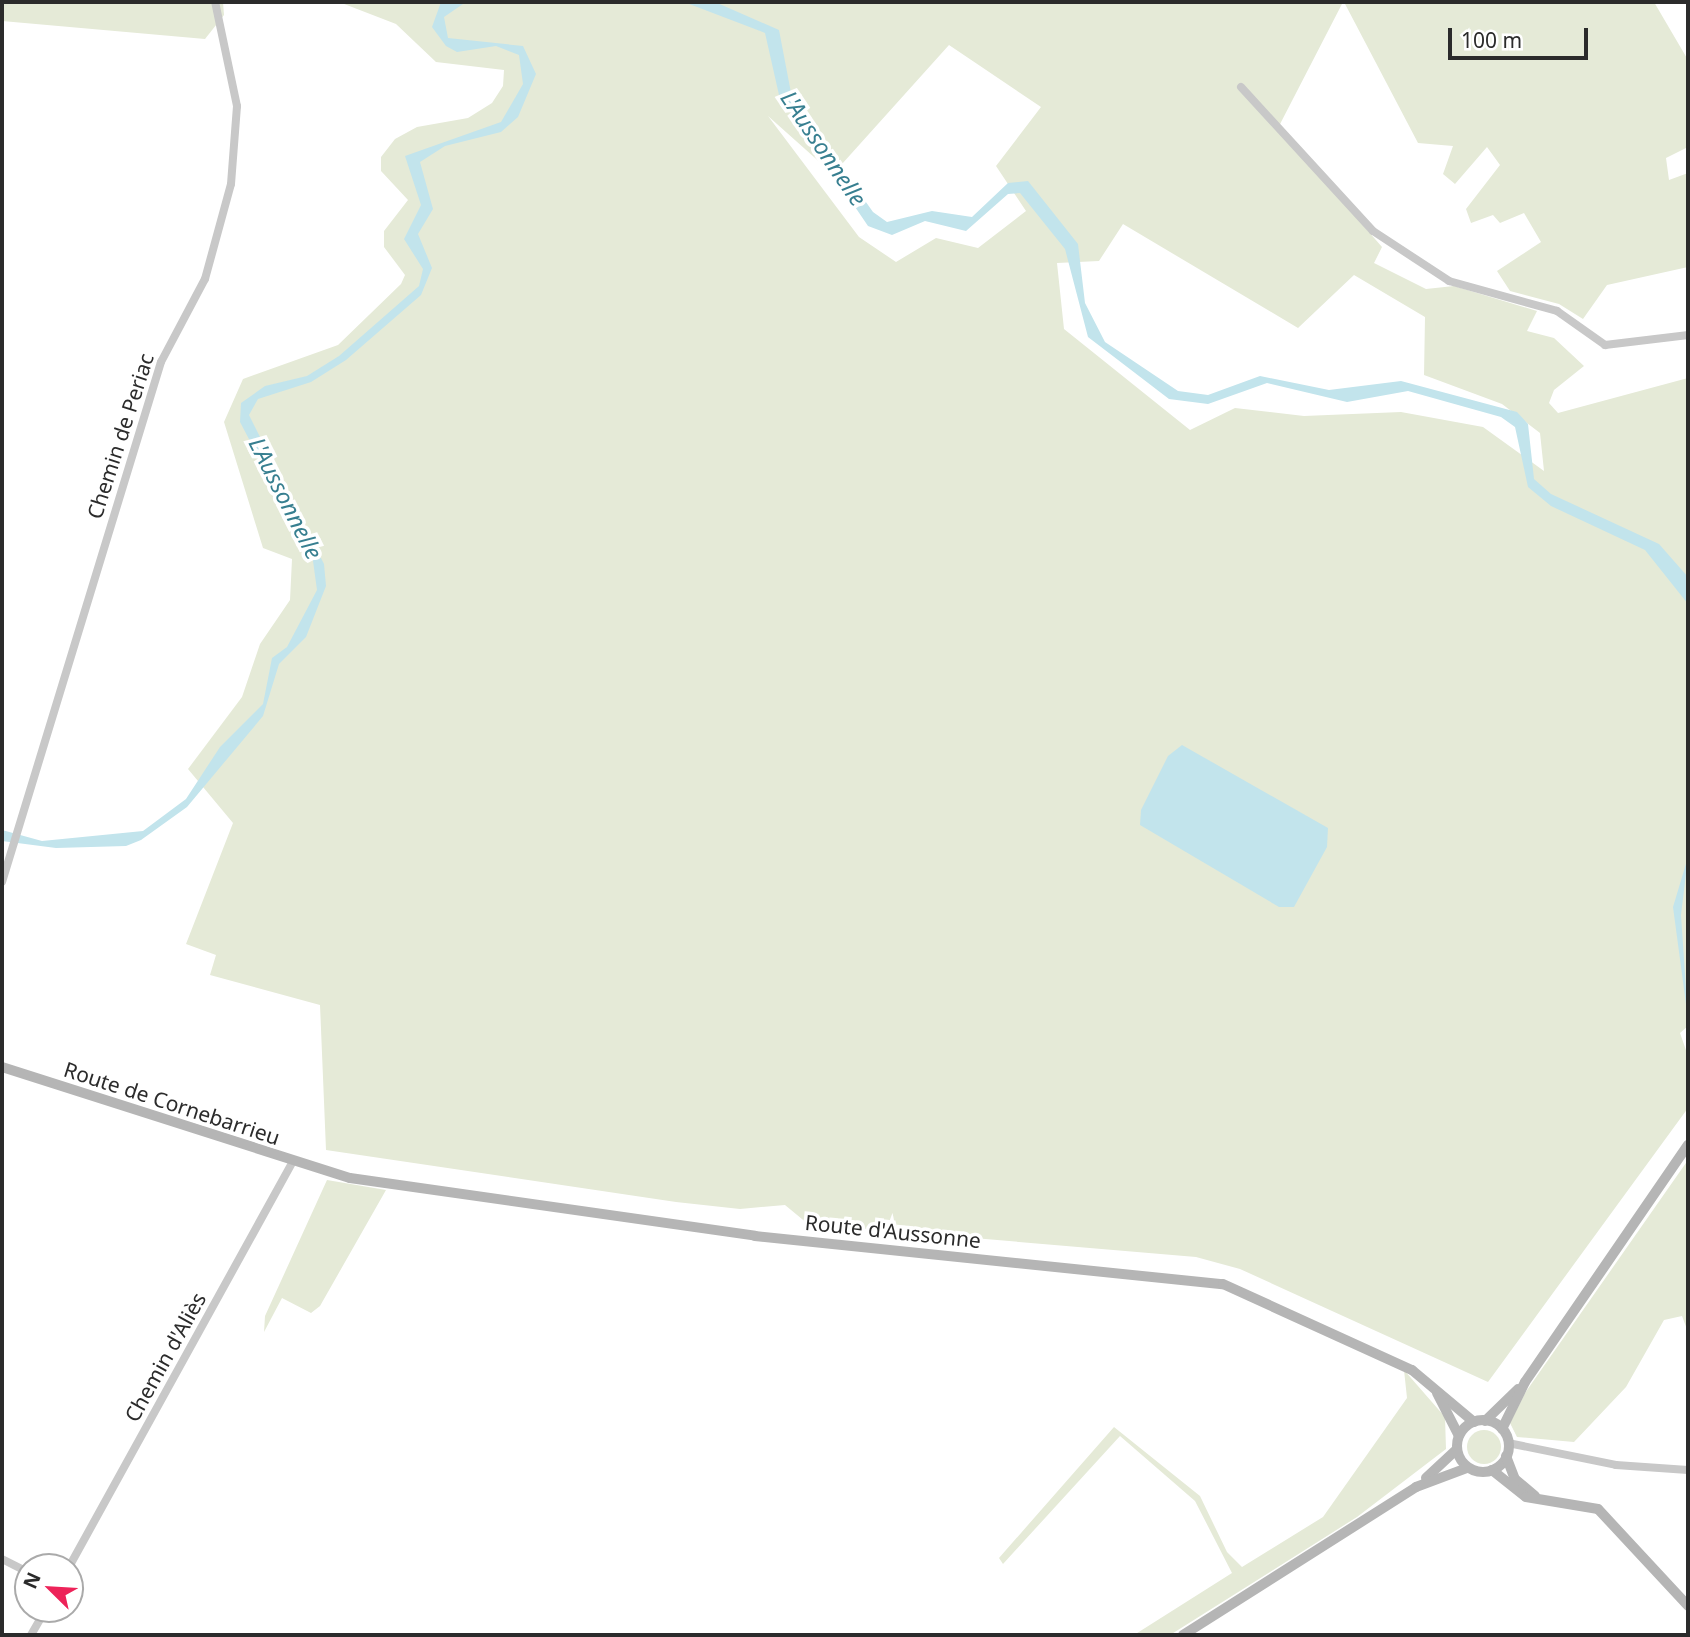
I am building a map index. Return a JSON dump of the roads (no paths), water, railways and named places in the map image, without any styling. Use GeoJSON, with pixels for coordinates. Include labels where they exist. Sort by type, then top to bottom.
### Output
{"type":"FeatureCollection","features":[{"type":"Feature","properties":{"kind":"main road","name":"Route de Cornebarrieu"},"geometry":{"type":"LineString","coordinates":[[2,1067],[292,1163],[330,1173]]}},
{"type":"Feature","properties":{"kind":"main road"},"geometry":{"type":"LineString","coordinates":[[1502,1429],[1525,1382],[1688,1145]]}},
{"type":"Feature","properties":{"kind":"main road","name":"Route d'Aussonne"},"geometry":{"type":"LineString","coordinates":[[330,1173],[755,1236],[1212,1282],[1373,1349],[1432,1385],[1479,1421]]}},
{"type":"Feature","properties":{"kind":"main road"},"geometry":{"type":"LineString","coordinates":[[1459,1436],[1525,1382]]}},
{"type":"Feature","properties":{"kind":"main road"},"geometry":{"type":"LineString","coordinates":[[1432,1385],[1459,1436],[1457,1449],[1467,1468]]}},
{"type":"Feature","properties":{"kind":"main road"},"geometry":{"type":"LineString","coordinates":[[1479,1421],[1502,1429],[1508,1443],[1506,1456],[1515,1479],[1540,1500]]}},
{"type":"Feature","properties":{"kind":"main road"},"geometry":{"type":"LineString","coordinates":[[1183,1635],[1416,1487],[1457,1449]]}},
{"type":"Feature","properties":{"kind":"main road"},"geometry":{"type":"LineString","coordinates":[[1492,1471],[1506,1456]]}},
{"type":"Feature","properties":{"kind":"main road"},"geometry":{"type":"LineString","coordinates":[[1416,1487],[1467,1468],[1492,1471],[1518,1493],[1540,1500],[1598,1509],[1688,1606]]}},
{"type":"Feature","properties":{"kind":"street","name":"Chemin de Periac"},"geometry":{"type":"LineString","coordinates":[[2,882],[16,827],[161,362],[205,279],[231,184],[237,106],[215,2]]}},
{"type":"Feature","properties":{"kind":"street"},"geometry":{"type":"LineString","coordinates":[[1241,87],[1373,231],[1449,281],[1557,311],[1605,345],[1688,335]]}},
{"type":"Feature","properties":{"kind":"street","name":"Chemin d'Aliès"},"geometry":{"type":"LineString","coordinates":[[77,1553],[292,1163]]}},
{"type":"Feature","properties":{"kind":"street"},"geometry":{"type":"LineString","coordinates":[[1508,1443],[1556,1449],[1616,1465],[1688,1470]]}},
{"type":"Feature","properties":{"kind":"water","name":"L'Aussonnelle"},"geometry":{"type":"Polygon","coordinates":[[[441,2],[466,2],[444,17],[448,38],[523,46],[536,74],[518,117],[501,132],[445,146],[420,162],[433,209],[418,234],[432,268],[421,295],[346,360],[311,382],[258,399],[249,415],[324,564],[326,586],[306,637],[279,664],[263,716],[187,807],[141,840],[126,846],[56,848],[2,841],[2,830],[42,841],[143,831],[186,799],[220,747],[263,704],[272,658],[287,647],[317,590],[313,561],[240,422],[241,403],[265,386],[307,376],[339,356],[419,286],[423,269],[404,239],[421,205],[405,156],[501,122],[523,84],[519,55],[496,46],[457,52],[446,46],[432,27],[441,2]]]}},
{"type":"Feature","properties":{"kind":"water","name":"L'Aussonnelle"},"geometry":{"type":"Polygon","coordinates":[[[684,2],[715,2],[779,30],[792,98],[873,212],[887,222],[932,211],[972,217],[1008,183],[1028,181],[1078,244],[1085,303],[1105,342],[1178,391],[1208,395],[1260,376],[1329,390],[1401,381],[1517,412],[1528,424],[1534,479],[1551,494],[1659,544],[1688,577],[1688,604],[1645,550],[1551,506],[1528,487],[1515,427],[1501,417],[1408,391],[1347,402],[1267,383],[1208,404],[1169,399],[1088,337],[1065,249],[1020,193],[1008,194],[966,231],[925,221],[892,235],[868,226],[779,95],[765,33],[684,2]]]}},
{"type":"Feature","properties":{"kind":"water"},"geometry":{"type":"Polygon","coordinates":[[[1182,745],[1328,828],[1327,847],[1294,907],[1279,907],[1140,825],[1141,810],[1168,756],[1182,745]]]}},
{"type":"Feature","properties":{"kind":"water"},"geometry":{"type":"Polygon","coordinates":[[[1688,857],[1681,915],[1688,1019],[1673,907],[1688,857]]]}}]}
